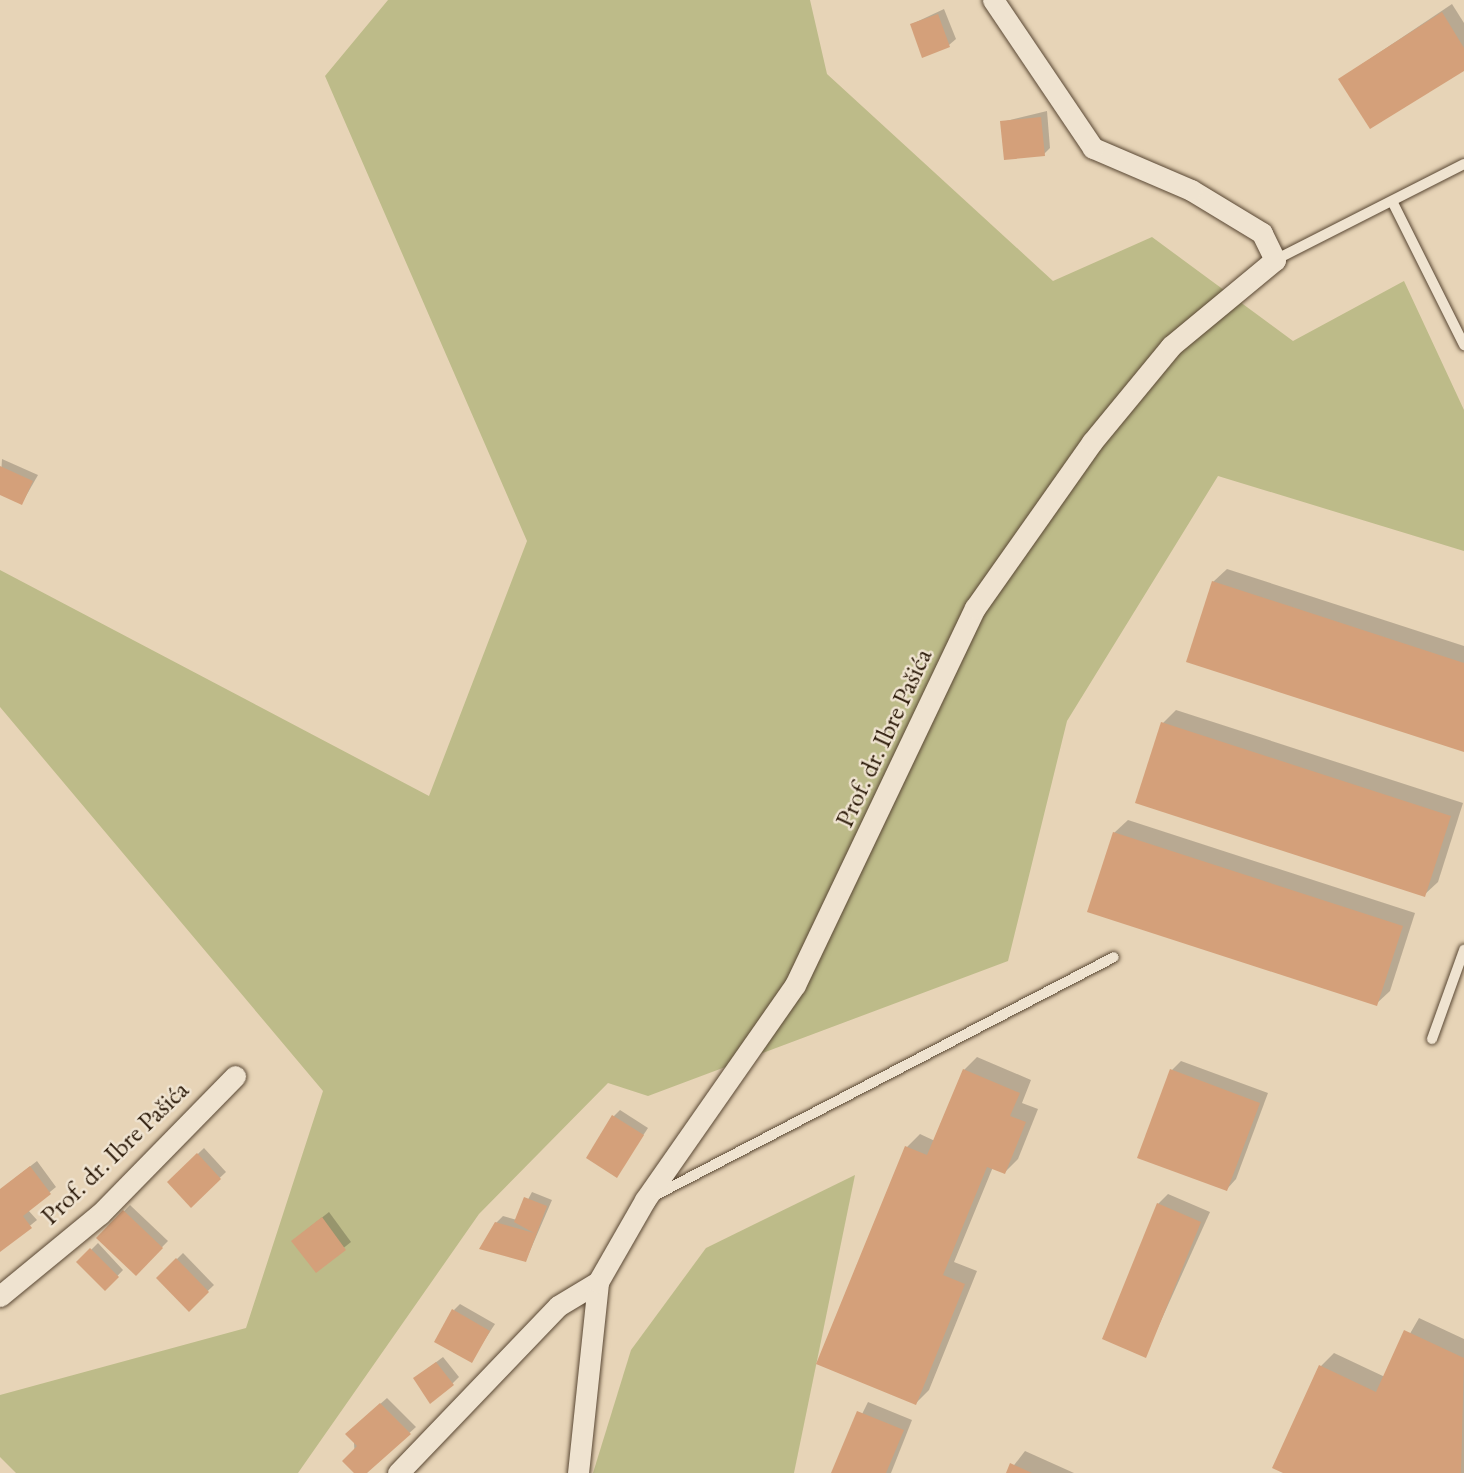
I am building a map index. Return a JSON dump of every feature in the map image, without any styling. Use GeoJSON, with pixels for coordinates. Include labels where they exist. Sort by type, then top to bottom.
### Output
{"type":"FeatureCollection","features":[{"type":"Feature","properties":{"kind":"street"},"geometry":{"type":"LineString","coordinates":[[993,0],[1093,148],[1191,190],[1262,233],[1275,260]]}},
{"type":"Feature","properties":{"kind":"street","name":"Prof. dr. Ibre Pašića"},"geometry":{"type":"LineString","coordinates":[[578,1473],[598,1283],[645,1200],[795,985],[975,608],[1092,442],[1171,346],[1275,260]]}},
{"type":"Feature","properties":{"kind":"street","name":"Prof. dr. Ibre Pašića"},"geometry":{"type":"LineString","coordinates":[[0,1296],[100,1214],[235,1076]]}},
{"type":"Feature","properties":{"kind":"street"},"geometry":{"type":"LineString","coordinates":[[398,1473],[558,1306],[598,1283]]}},
{"type":"Feature","properties":{"kind":"lane"},"geometry":{"type":"LineString","coordinates":[[1275,260],[1393,203],[1464,164]]}},
{"type":"Feature","properties":{"kind":"lane"},"geometry":{"type":"LineString","coordinates":[[1393,203],[1464,345]]}},
{"type":"Feature","properties":{"kind":"lane"},"geometry":{"type":"LineString","coordinates":[[1432,1039],[1464,950]]}},
{"type":"Feature","properties":{"kind":"lane"},"geometry":{"type":"LineString","coordinates":[[645,1200],[1114,957]]}},
{"type":"Feature","properties":{"kind":"shaded area"},"geometry":{"type":"Polygon","coordinates":[[[388,0],[810,0],[827,74],[1053,281],[1152,237],[1293,341],[1404,281],[1464,410],[1464,551],[1218,476],[1067,721],[1008,961],[648,1096],[608,1083],[479,1214],[298,1473],[16,1473],[0,1457],[0,1395],[246,1328],[323,1091],[0,707],[0,570],[429,796],[527,541],[325,76],[388,0]]]}},
{"type":"Feature","properties":{"kind":"shaded area"},"geometry":{"type":"Polygon","coordinates":[[[855,1175],[794,1473],[593,1473],[631,1350],[706,1248],[855,1175]]]}},
{"type":"Feature","properties":{"kind":"building"},"geometry":{"type":"Polygon","coordinates":[[[1442,12],[1464,48],[1464,71],[1370,129],[1338,79],[1442,12]]]}},
{"type":"Feature","properties":{"kind":"building"},"geometry":{"type":"Polygon","coordinates":[[[938,14],[950,47],[922,58],[910,24],[938,14]]]}},
{"type":"Feature","properties":{"kind":"building"},"geometry":{"type":"Polygon","coordinates":[[[1041,117],[1045,156],[1004,160],[1000,121],[1041,117]]]}},
{"type":"Feature","properties":{"kind":"building"},"geometry":{"type":"Polygon","coordinates":[[[0,466],[33,481],[22,505],[0,495],[0,466]]]}},
{"type":"Feature","properties":{"kind":"building"},"geometry":{"type":"Polygon","coordinates":[[[1212,581],[1464,663],[1464,752],[1186,662],[1212,581]]]}},
{"type":"Feature","properties":{"kind":"building"},"geometry":{"type":"Polygon","coordinates":[[[1161,722],[1451,816],[1425,897],[1135,803],[1161,722]]]}},
{"type":"Feature","properties":{"kind":"building"},"geometry":{"type":"Polygon","coordinates":[[[1113,832],[1403,926],[1377,1006],[1087,912],[1113,832]]]}},
{"type":"Feature","properties":{"kind":"building"},"geometry":{"type":"Polygon","coordinates":[[[963,1069],[1020,1093],[1010,1116],[1026,1122],[1005,1174],[987,1167],[943,1275],[965,1284],[916,1405],[816,1364],[905,1146],[927,1155],[963,1069]]]}},
{"type":"Feature","properties":{"kind":"building"},"geometry":{"type":"Polygon","coordinates":[[[1170,1069],[1260,1103],[1227,1191],[1137,1158],[1170,1069]]]}},
{"type":"Feature","properties":{"kind":"building"},"geometry":{"type":"Polygon","coordinates":[[[612,1115],[644,1135],[617,1178],[586,1158],[612,1115]]]}},
{"type":"Feature","properties":{"kind":"building"},"geometry":{"type":"Polygon","coordinates":[[[197,1153],[221,1179],[191,1208],[167,1182],[197,1153]]]}},
{"type":"Feature","properties":{"kind":"building"},"geometry":{"type":"Polygon","coordinates":[[[30,1166],[51,1194],[23,1216],[32,1228],[0,1252],[0,1189],[30,1166]]]}},
{"type":"Feature","properties":{"kind":"building"},"geometry":{"type":"Polygon","coordinates":[[[524,1197],[547,1206],[526,1262],[479,1249],[495,1222],[534,1233],[514,1222],[524,1197]]]}},
{"type":"Feature","properties":{"kind":"building"},"geometry":{"type":"Polygon","coordinates":[[[1157,1203],[1201,1222],[1146,1358],[1102,1339],[1157,1203]]]}},
{"type":"Feature","properties":{"kind":"building"},"geometry":{"type":"Polygon","coordinates":[[[123,1210],[163,1248],[136,1276],[96,1238],[123,1210]]]}},
{"type":"Feature","properties":{"kind":"building"},"geometry":{"type":"Polygon","coordinates":[[[322,1217],[346,1250],[316,1273],[291,1241],[322,1217]]]}},
{"type":"Feature","properties":{"kind":"building"},"geometry":{"type":"Polygon","coordinates":[[[90,1248],[119,1277],[105,1291],[76,1262],[90,1248]]]}},
{"type":"Feature","properties":{"kind":"building"},"geometry":{"type":"Polygon","coordinates":[[[176,1258],[209,1292],[189,1312],[156,1278],[176,1258]]]}},
{"type":"Feature","properties":{"kind":"building"},"geometry":{"type":"Polygon","coordinates":[[[452,1309],[490,1331],[472,1363],[434,1342],[452,1309]]]}},
{"type":"Feature","properties":{"kind":"building"},"geometry":{"type":"Polygon","coordinates":[[[1404,1330],[1464,1358],[1461,1473],[1283,1473],[1272,1468],[1319,1365],[1376,1392],[1404,1330]]]}},
{"type":"Feature","properties":{"kind":"building"},"geometry":{"type":"Polygon","coordinates":[[[436,1362],[454,1385],[430,1404],[413,1378],[436,1362]]]}},
{"type":"Feature","properties":{"kind":"building"},"geometry":{"type":"Polygon","coordinates":[[[380,1403],[411,1434],[367,1473],[354,1473],[342,1461],[357,1446],[345,1434],[380,1403]]]}},
{"type":"Feature","properties":{"kind":"building"},"geometry":{"type":"Polygon","coordinates":[[[857,1411],[904,1430],[886,1473],[831,1473],[857,1411]]]}},
{"type":"Feature","properties":{"kind":"building"},"geometry":{"type":"Polygon","coordinates":[[[1010,1463],[1032,1473],[1006,1473],[1010,1463]]]}}]}
